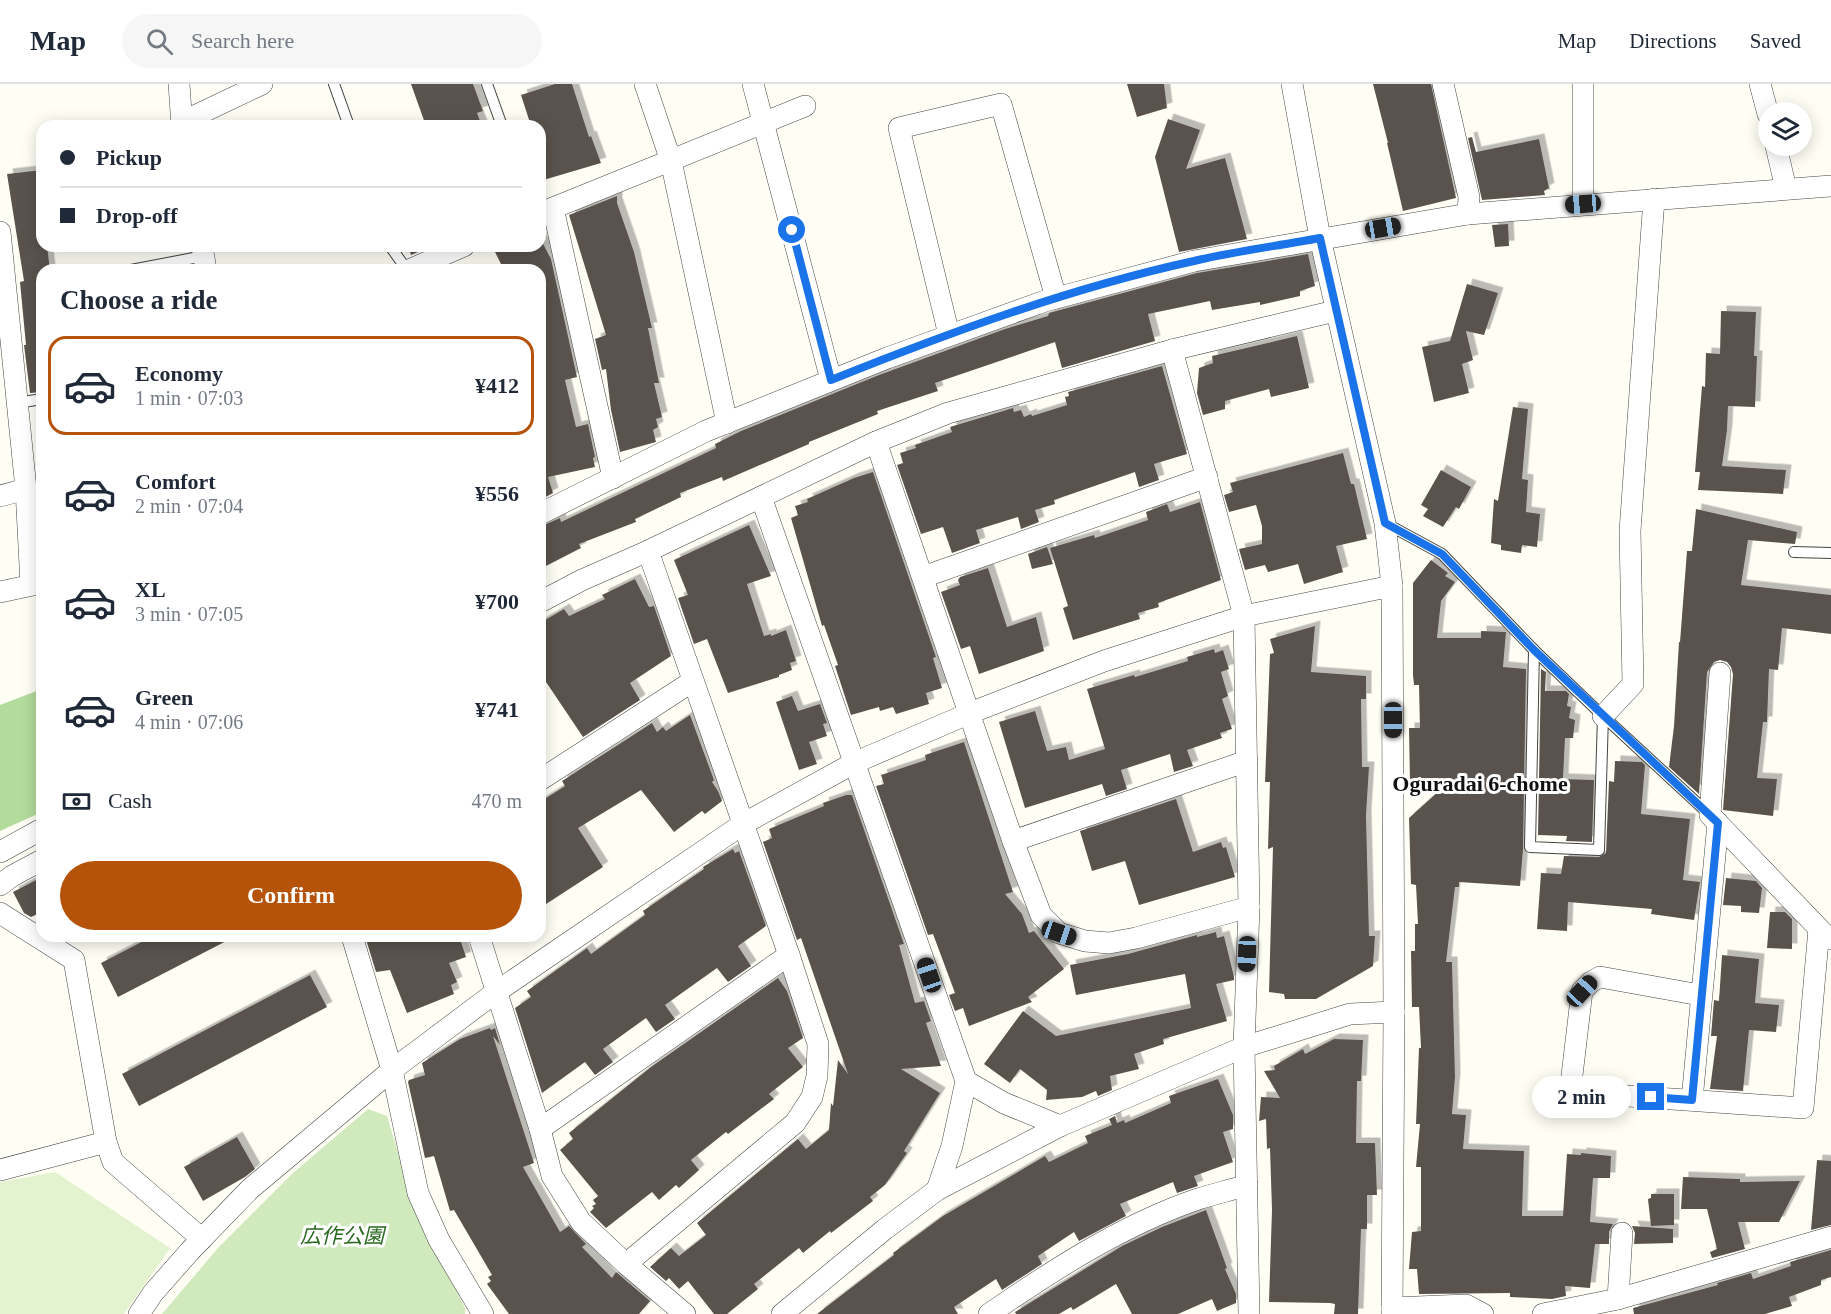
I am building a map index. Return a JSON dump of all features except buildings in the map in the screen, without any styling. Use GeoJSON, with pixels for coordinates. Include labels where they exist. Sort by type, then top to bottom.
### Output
{"type":"FeatureCollection","features":[{"type":"Feature","properties":{"kind":"street"},"geometry":{"type":"LineString","coordinates":[[179,84],[182,120]]}},
{"type":"Feature","properties":{"kind":"street"},"geometry":{"type":"LineString","coordinates":[[190,120],[262,84]]}},
{"type":"Feature","properties":{"kind":"street"},"geometry":{"type":"LineString","coordinates":[[645,84],[671,161],[727,423]]}},
{"type":"Feature","properties":{"kind":"street"},"geometry":{"type":"LineString","coordinates":[[753,84],[765,122],[831,380]]}},
{"type":"Feature","properties":{"kind":"street"},"geometry":{"type":"LineString","coordinates":[[1292,84],[1335,311],[1385,523],[1392,586],[1394,1012],[1392,1311],[1466,1305],[1483,1314]]}},
{"type":"Feature","properties":{"kind":"street"},"geometry":{"type":"LineString","coordinates":[[1443,84],[1469,197],[1468,214]]}},
{"type":"Feature","properties":{"kind":"street"},"geometry":{"type":"LineString","coordinates":[[1583,84],[1583,204]]}},
{"type":"Feature","properties":{"kind":"street"},"geometry":{"type":"LineString","coordinates":[[1761,84],[1765,102]]}},
{"type":"Feature","properties":{"kind":"street"},"geometry":{"type":"LineString","coordinates":[[949,336],[899,128],[1001,104],[1056,298]]}},
{"type":"Feature","properties":{"kind":"street"},"geometry":{"type":"LineString","coordinates":[[613,478],[546,211],[805,106]]}},
{"type":"Feature","properties":{"kind":"street"},"geometry":{"type":"LineString","coordinates":[[1778,156],[1786,189]]}},
{"type":"Feature","properties":{"kind":"street"},"geometry":{"type":"LineString","coordinates":[[546,511],[706,431],[831,380],[1056,298],[1194,261],[1468,214],[1831,186]]}},
{"type":"Feature","properties":{"kind":"street"},"geometry":{"type":"LineString","coordinates":[[1603,716],[1633,684],[1630,531],[1654,199]]}},
{"type":"Feature","properties":{"kind":"street"},"geometry":{"type":"LineString","coordinates":[[0,232],[7,366],[17,403],[36,584],[0,592]]}},
{"type":"Feature","properties":{"kind":"street"},"geometry":{"type":"LineString","coordinates":[[422,264],[450,252]]}},
{"type":"Feature","properties":{"kind":"street"},"geometry":{"type":"LineString","coordinates":[[546,599],[876,442],[948,413],[1172,350],[1335,311]]}},
{"type":"Feature","properties":{"kind":"street"},"geometry":{"type":"LineString","coordinates":[[1172,350],[1244,616],[1249,907],[1244,1047],[1249,1314]]}},
{"type":"Feature","properties":{"kind":"street"},"geometry":{"type":"LineString","coordinates":[[876,442],[1013,841],[1041,915],[1059,933],[1085,941],[1109,943],[1136,938],[1249,907]]}},
{"type":"Feature","properties":{"kind":"street"},"geometry":{"type":"LineString","coordinates":[[923,577],[1208,477]]}},
{"type":"Feature","properties":{"kind":"street"},"geometry":{"type":"LineString","coordinates":[[0,496],[26,489]]}},
{"type":"Feature","properties":{"kind":"street"},"geometry":{"type":"LineString","coordinates":[[761,497],[966,1081],[952,1146],[937,1190]]}},
{"type":"Feature","properties":{"kind":"street"},"geometry":{"type":"LineString","coordinates":[[626,1264],[795,1123],[812,1097],[817,1076],[818,1044],[789,954],[648,551]]}},
{"type":"Feature","properties":{"kind":"street"},"geometry":{"type":"LineString","coordinates":[[139,1314],[153,1293],[250,1190],[392,1070],[496,992],[743,824],[854,763],[970,713],[1104,661],[1244,616],[1392,586]]}},
{"type":"Feature","properties":{"kind":"street"},"geometry":{"type":"LineString","coordinates":[[1692,1100],[1714,819],[1720,673]]}},
{"type":"Feature","properties":{"kind":"street"},"geometry":{"type":"LineString","coordinates":[[546,776],[693,681]]}},
{"type":"Feature","properties":{"kind":"street"},"geometry":{"type":"LineString","coordinates":[[1013,841],[1247,761]]}},
{"type":"Feature","properties":{"kind":"street"},"geometry":{"type":"LineString","coordinates":[[1700,995],[1600,977],[1591,982],[1582,991],[1570,1092],[1803,1108],[1825,935],[1714,819]]}},
{"type":"Feature","properties":{"kind":"street"},"geometry":{"type":"LineString","coordinates":[[0,852],[36,833]]}},
{"type":"Feature","properties":{"kind":"street"},"geometry":{"type":"LineString","coordinates":[[0,885],[36,863]]}},
{"type":"Feature","properties":{"kind":"street"},"geometry":{"type":"LineString","coordinates":[[0,913],[36,936]]}},
{"type":"Feature","properties":{"kind":"street"},"geometry":{"type":"LineString","coordinates":[[46,942],[74,960],[106,1142],[113,1162],[202,1239]]}},
{"type":"Feature","properties":{"kind":"street"},"geometry":{"type":"LineString","coordinates":[[354,942],[392,1070],[418,1193],[439,1240],[483,1314]]}},
{"type":"Feature","properties":{"kind":"street"},"geometry":{"type":"LineString","coordinates":[[481,942],[540,1130],[552,1176],[581,1222],[685,1314]]}},
{"type":"Feature","properties":{"kind":"street"},"geometry":{"type":"LineString","coordinates":[[540,1130],[789,954]]}},
{"type":"Feature","properties":{"kind":"street"},"geometry":{"type":"LineString","coordinates":[[782,1314],[885,1229],[937,1190],[1060,1126],[1244,1047],[1350,1014],[1394,1012]]}},
{"type":"Feature","properties":{"kind":"street"},"geometry":{"type":"LineString","coordinates":[[966,1081],[1004,1103],[1060,1126]]}},
{"type":"Feature","properties":{"kind":"street"},"geometry":{"type":"LineString","coordinates":[[0,1170],[106,1142]]}},
{"type":"Feature","properties":{"kind":"street"},"geometry":{"type":"LineString","coordinates":[[989,1314],[1077,1257],[1149,1219],[1197,1200],[1247,1185]]}},
{"type":"Feature","properties":{"kind":"street"},"geometry":{"type":"LineString","coordinates":[[1618,1299],[1622,1233]]}},
{"type":"Feature","properties":{"kind":"street"},"geometry":{"type":"LineString","coordinates":[[1543,1314],[1618,1299],[1831,1237]]}},
{"type":"Feature","properties":{"kind":"lane"},"geometry":{"type":"LineString","coordinates":[[334,84],[347,120]]}},
{"type":"Feature","properties":{"kind":"lane"},"geometry":{"type":"LineString","coordinates":[[487,84],[500,120]]}},
{"type":"Feature","properties":{"kind":"lane"},"geometry":{"type":"LineString","coordinates":[[165,264],[204,257]]}},
{"type":"Feature","properties":{"kind":"lane"},"geometry":{"type":"LineString","coordinates":[[17,403],[36,400]]}},
{"type":"Feature","properties":{"kind":"lane"},"geometry":{"type":"LineString","coordinates":[[1385,523],[1442,554],[1534,650],[1714,819]]}},
{"type":"Feature","properties":{"kind":"lane"},"geometry":{"type":"LineString","coordinates":[[1794,552],[1831,553]]}},
{"type":"Feature","properties":{"kind":"lane"},"geometry":{"type":"LineString","coordinates":[[1534,650],[1530,847],[1599,850],[1603,716]]}},
{"type":"Feature","properties":{"kind":"green space"},"geometry":{"type":"Polygon","coordinates":[[[36,691],[36,815],[0,831],[0,705],[36,691]]]}},
{"type":"Feature","properties":{"kind":"green space","name":"広作公園"},"geometry":{"type":"Polygon","coordinates":[[[368,1109],[387,1116],[414,1206],[465,1308],[465,1314],[162,1314],[218,1248],[293,1173],[368,1109]]]}},
{"type":"Feature","properties":{"kind":"green space"},"geometry":{"type":"Polygon","coordinates":[[[55,1172],[170,1248],[124,1314],[0,1314],[0,1182],[55,1172]]]}},
{"type":"Feature","properties":{"kind":"district","name":"Oguradai 6-chome"},"geometry":{"type":"Point","coordinates":[1480,783]}},
{"type":"Feature","properties":{"kind":"route"},"geometry":{"type":"LineString","coordinates":[[792,230],[831,380],[1045,301],[1194,261],[1320,238],[1385,523],[1442,554],[1534,650],[1718,823],[1700,995],[1692,1100],[1651,1097]]}}]}
